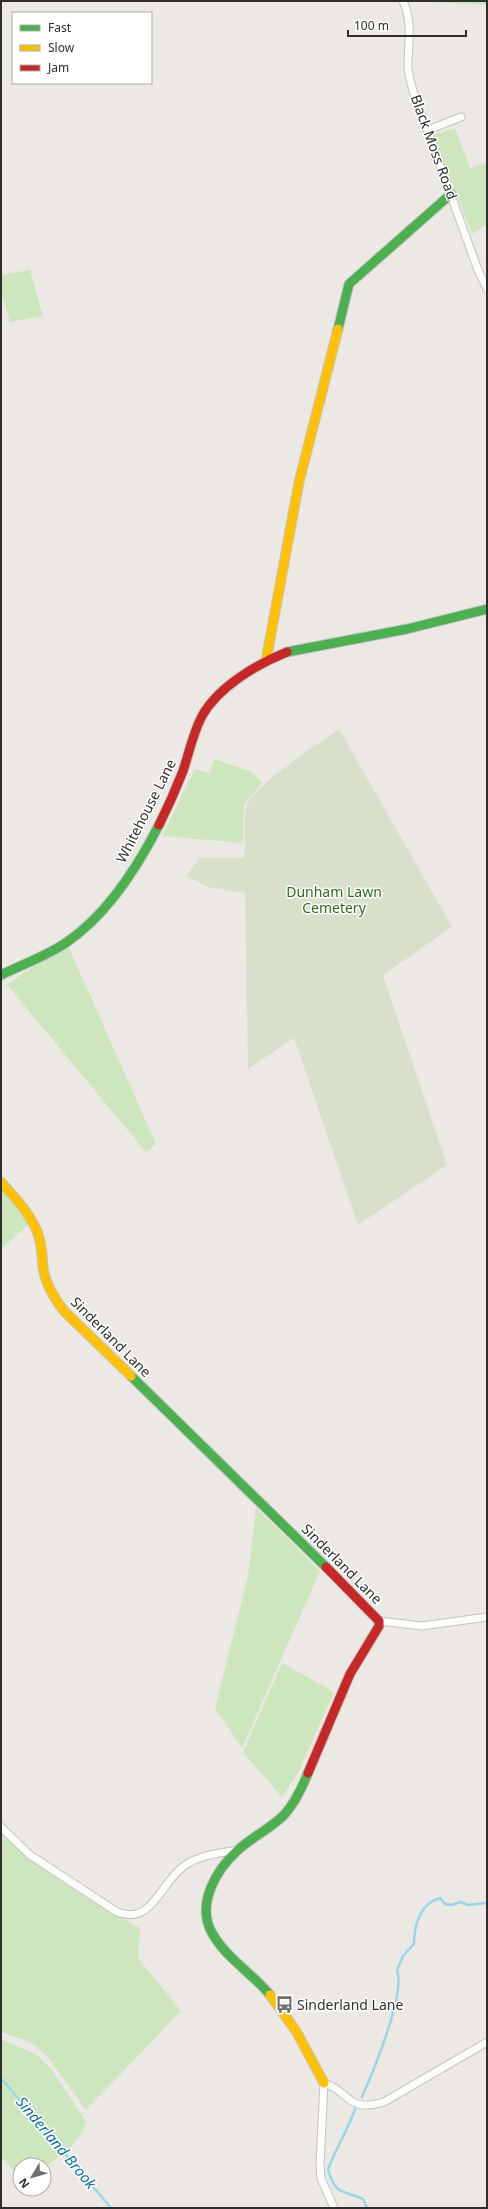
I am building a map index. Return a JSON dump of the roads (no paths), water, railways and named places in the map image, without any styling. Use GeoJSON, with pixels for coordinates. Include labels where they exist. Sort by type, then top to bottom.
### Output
{"type":"FeatureCollection","features":[{"type":"Feature","properties":{"kind":"street","name":"Black Moss Road"},"geometry":{"type":"LineString","coordinates":[[404,1],[408,11],[410,40],[408,68],[413,91],[478,270],[487,289]]}},
{"type":"Feature","properties":{"kind":"street"},"geometry":{"type":"LineString","coordinates":[[428,130],[461,117]]}},
{"type":"Feature","properties":{"kind":"street"},"geometry":{"type":"LineString","coordinates":[[266,660],[299,482],[349,284],[451,194]]}},
{"type":"Feature","properties":{"kind":"street","name":"Whitehouse Lane"},"geometry":{"type":"LineString","coordinates":[[1,975],[73,938],[110,900],[139,860],[169,802],[186,763],[197,727],[209,706],[266,660],[290,651],[407,629],[487,609]]}},
{"type":"Feature","properties":{"kind":"street","name":"Sinderland Lane"},"geometry":{"type":"LineString","coordinates":[[1,1182],[31,1218],[36,1228],[41,1244],[44,1277],[52,1295],[64,1311],[342,1582],[379,1622],[379,1628],[364,1648],[350,1675],[308,1774],[288,1810],[273,1825],[238,1850],[212,1885],[207,1901],[207,1920],[221,1946],[267,1991],[284,2014],[320,2073],[324,2083],[350,2102],[366,2107],[384,2102],[487,2042]]}},
{"type":"Feature","properties":{"kind":"street"},"geometry":{"type":"LineString","coordinates":[[379,1622],[422,1626],[487,1617]]}},
{"type":"Feature","properties":{"kind":"street"},"geometry":{"type":"LineString","coordinates":[[1,1827],[30,1855],[110,1908],[126,1915],[135,1915],[146,1910],[172,1876],[189,1863],[216,1854],[238,1850]]}},
{"type":"Feature","properties":{"kind":"street"},"geometry":{"type":"LineString","coordinates":[[324,2083],[320,2163],[321,2178],[334,2208]]}},
{"type":"Feature","properties":{"kind":"waterway"},"geometry":{"type":"LineString","coordinates":[[362,2097],[393,2014],[399,1981],[397,1970],[403,1956],[414,1944],[415,1930],[423,1910],[433,1901],[440,1898],[445,1904],[451,1905],[461,1902],[468,1905],[487,1903]]}},
{"type":"Feature","properties":{"kind":"waterway","name":"Sinderland Brook"},"geometry":{"type":"LineString","coordinates":[[1,2078],[111,2208]]}},
{"type":"Feature","properties":{"kind":"waterway"},"geometry":{"type":"LineString","coordinates":[[355,2109],[328,2169],[337,2188],[345,2193],[363,2199],[367,2208]]}},
{"type":"Feature","properties":{"kind":"place","name":"Sinderland Lane"},"geometry":{"type":"Point","coordinates":[284,2005]}},
{"type":"Feature","properties":{"kind":"park label","name":"Dunham Lawn Cemetery"},"geometry":{"type":"Point","coordinates":[334,900]}}]}
